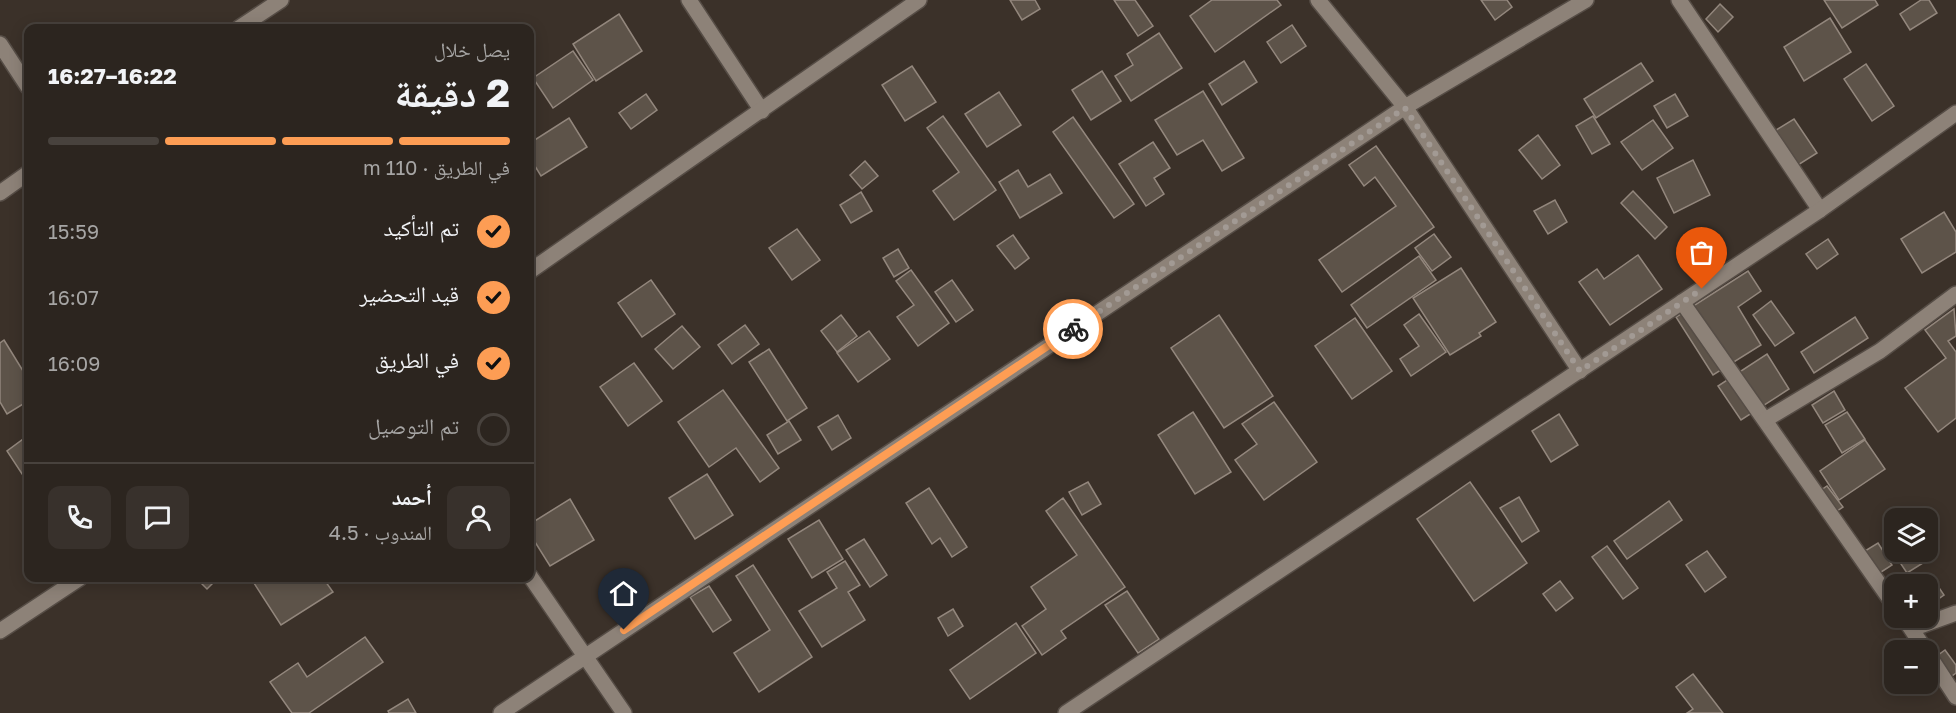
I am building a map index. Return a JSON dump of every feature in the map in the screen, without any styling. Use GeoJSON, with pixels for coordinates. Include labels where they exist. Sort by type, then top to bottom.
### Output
{"type":"FeatureCollection","features":[{"type":"Feature","properties":{"kind":"street"},"geometry":{"type":"LineString","coordinates":[[245,24],[281,0]]}},
{"type":"Feature","properties":{"kind":"street"},"geometry":{"type":"LineString","coordinates":[[689,0],[762,111]]}},
{"type":"Feature","properties":{"kind":"street"},"geometry":{"type":"LineString","coordinates":[[534,268],[919,0]]}},
{"type":"Feature","properties":{"kind":"street"},"geometry":{"type":"LineString","coordinates":[[1318,0],[1405,108],[1580,371]]}},
{"type":"Feature","properties":{"kind":"street"},"geometry":{"type":"LineString","coordinates":[[501,713],[1405,108],[1586,0]]}},
{"type":"Feature","properties":{"kind":"street"},"geometry":{"type":"LineString","coordinates":[[1679,0],[1820,210]]}},
{"type":"Feature","properties":{"kind":"street"},"geometry":{"type":"LineString","coordinates":[[0,44],[24,81]]}},
{"type":"Feature","properties":{"kind":"street"},"geometry":{"type":"LineString","coordinates":[[1066,713],[1820,210],[1956,113]]}},
{"type":"Feature","properties":{"kind":"street"},"geometry":{"type":"LineString","coordinates":[[0,193],[24,176]]}},
{"type":"Feature","properties":{"kind":"street"},"geometry":{"type":"LineString","coordinates":[[1765,420],[1880,351],[1956,294]]}},
{"type":"Feature","properties":{"kind":"street"},"geometry":{"type":"LineString","coordinates":[[1683,302],[1884,591]]}},
{"type":"Feature","properties":{"kind":"street"},"geometry":{"type":"LineString","coordinates":[[0,632],[74,582]]}},
{"type":"Feature","properties":{"kind":"street"},"geometry":{"type":"LineString","coordinates":[[534,582],[624,713]]}},
{"type":"Feature","properties":{"kind":"street"},"geometry":{"type":"LineString","coordinates":[[1938,617],[1956,613]]}},
{"type":"Feature","properties":{"kind":"street"},"geometry":{"type":"LineString","coordinates":[[1938,669],[1956,698]]}},
{"type":"Feature","properties":{"kind":"building"},"geometry":{"type":"Polygon","coordinates":[[[1010,0],[1035,0],[1040,9],[1022,20],[1010,0]]]}},
{"type":"Feature","properties":{"kind":"building"},"geometry":{"type":"Polygon","coordinates":[[[1114,0],[1135,0],[1153,26],[1138,36],[1114,0]]]}},
{"type":"Feature","properties":{"kind":"building"},"geometry":{"type":"Polygon","coordinates":[[[1212,0],[1277,0],[1281,5],[1215,52],[1190,16],[1212,0]]]}},
{"type":"Feature","properties":{"kind":"building"},"geometry":{"type":"Polygon","coordinates":[[[1481,0],[1507,0],[1512,7],[1495,20],[1481,0]]]}},
{"type":"Feature","properties":{"kind":"building"},"geometry":{"type":"Polygon","coordinates":[[[1824,0],[1875,0],[1878,5],[1842,28],[1824,0]]]}},
{"type":"Feature","properties":{"kind":"building"},"geometry":{"type":"Polygon","coordinates":[[[1921,0],[1929,0],[1937,13],[1910,30],[1900,14],[1921,0]]]}},
{"type":"Feature","properties":{"kind":"building"},"geometry":{"type":"Polygon","coordinates":[[[1720,4],[1733,17],[1718,32],[1706,19],[1720,4]]]}},
{"type":"Feature","properties":{"kind":"building"},"geometry":{"type":"Polygon","coordinates":[[[619,14],[642,51],[596,81],[573,44],[619,14]]]}},
{"type":"Feature","properties":{"kind":"building"},"geometry":{"type":"Polygon","coordinates":[[[1830,18],[1851,52],[1804,81],[1784,47],[1830,18]]]}},
{"type":"Feature","properties":{"kind":"building"},"geometry":{"type":"Polygon","coordinates":[[[1292,25],[1306,46],[1281,63],[1267,42],[1292,25]]]}},
{"type":"Feature","properties":{"kind":"building"},"geometry":{"type":"Polygon","coordinates":[[[1159,33],[1182,68],[1131,101],[1115,76],[1133,65],[1127,54],[1159,33]]]}},
{"type":"Feature","properties":{"kind":"building"},"geometry":{"type":"Polygon","coordinates":[[[573,51],[593,80],[553,108],[534,77],[573,51]]]}},
{"type":"Feature","properties":{"kind":"building"},"geometry":{"type":"Polygon","coordinates":[[[1244,61],[1257,82],[1222,105],[1209,84],[1244,61]]]}},
{"type":"Feature","properties":{"kind":"building"},"geometry":{"type":"Polygon","coordinates":[[[1641,63],[1653,81],[1596,118],[1584,99],[1641,63]]]}},
{"type":"Feature","properties":{"kind":"building"},"geometry":{"type":"Polygon","coordinates":[[[1866,64],[1894,106],[1872,121],[1844,79],[1866,64]]]}},
{"type":"Feature","properties":{"kind":"building"},"geometry":{"type":"Polygon","coordinates":[[[912,66],[936,102],[905,121],[882,85],[912,66]]]}},
{"type":"Feature","properties":{"kind":"building"},"geometry":{"type":"Polygon","coordinates":[[[1102,71],[1121,101],[1091,120],[1072,90],[1102,71]]]}},
{"type":"Feature","properties":{"kind":"building"},"geometry":{"type":"Polygon","coordinates":[[[1203,91],[1244,158],[1222,171],[1203,140],[1177,155],[1155,120],[1203,91]]]}},
{"type":"Feature","properties":{"kind":"building"},"geometry":{"type":"Polygon","coordinates":[[[999,92],[1021,125],[987,147],[965,114],[999,92]]]}},
{"type":"Feature","properties":{"kind":"building"},"geometry":{"type":"Polygon","coordinates":[[[646,94],[657,110],[631,129],[619,113],[646,94]]]}},
{"type":"Feature","properties":{"kind":"building"},"geometry":{"type":"Polygon","coordinates":[[[1675,94],[1688,116],[1667,128],[1654,106],[1675,94]]]}},
{"type":"Feature","properties":{"kind":"building"},"geometry":{"type":"Polygon","coordinates":[[[943,116],[996,190],[954,220],[933,191],[959,172],[927,128],[943,116]]]}},
{"type":"Feature","properties":{"kind":"building"},"geometry":{"type":"Polygon","coordinates":[[[1593,116],[1610,144],[1592,154],[1576,126],[1593,116]]]}},
{"type":"Feature","properties":{"kind":"building"},"geometry":{"type":"Polygon","coordinates":[[[1073,117],[1134,204],[1114,218],[1053,132],[1073,117]]]}},
{"type":"Feature","properties":{"kind":"building"},"geometry":{"type":"Polygon","coordinates":[[[569,118],[587,147],[541,176],[534,165],[534,140],[569,118]]]}},
{"type":"Feature","properties":{"kind":"building"},"geometry":{"type":"Polygon","coordinates":[[[1794,119],[1817,153],[1798,165],[1776,130],[1794,119]]]}},
{"type":"Feature","properties":{"kind":"building"},"geometry":{"type":"Polygon","coordinates":[[[1653,120],[1673,148],[1642,170],[1621,142],[1653,120]]]}},
{"type":"Feature","properties":{"kind":"building"},"geometry":{"type":"Polygon","coordinates":[[[1538,135],[1560,165],[1542,179],[1519,150],[1538,135]]]}},
{"type":"Feature","properties":{"kind":"building"},"geometry":{"type":"Polygon","coordinates":[[[1153,142],[1170,168],[1154,178],[1164,194],[1146,206],[1119,164],[1153,142]]]}},
{"type":"Feature","properties":{"kind":"building"},"geometry":{"type":"Polygon","coordinates":[[[1376,146],[1434,227],[1342,292],[1319,260],[1396,206],[1375,177],[1364,186],[1349,165],[1376,146]]]}},
{"type":"Feature","properties":{"kind":"building"},"geometry":{"type":"Polygon","coordinates":[[[1693,160],[1710,195],[1674,213],[1657,178],[1693,160]]]}},
{"type":"Feature","properties":{"kind":"building"},"geometry":{"type":"Polygon","coordinates":[[[865,161],[878,176],[862,189],[850,175],[865,161]]]}},
{"type":"Feature","properties":{"kind":"building"},"geometry":{"type":"Polygon","coordinates":[[[1018,170],[1028,187],[1050,174],[1062,193],[1020,218],[999,182],[1018,170]]]}},
{"type":"Feature","properties":{"kind":"building"},"geometry":{"type":"Polygon","coordinates":[[[1633,191],[1667,227],[1655,239],[1621,203],[1633,191]]]}},
{"type":"Feature","properties":{"kind":"building"},"geometry":{"type":"Polygon","coordinates":[[[861,192],[872,211],[851,223],[840,205],[861,192]]]}},
{"type":"Feature","properties":{"kind":"building"},"geometry":{"type":"Polygon","coordinates":[[[1555,200],[1567,222],[1548,234],[1534,211],[1555,200]]]}},
{"type":"Feature","properties":{"kind":"building"},"geometry":{"type":"Polygon","coordinates":[[[1944,212],[1956,232],[1956,252],[1922,273],[1901,239],[1944,212]]]}},
{"type":"Feature","properties":{"kind":"building"},"geometry":{"type":"Polygon","coordinates":[[[797,229],[820,260],[792,280],[769,248],[797,229]]]}},
{"type":"Feature","properties":{"kind":"building"},"geometry":{"type":"Polygon","coordinates":[[[1434,234],[1451,257],[1432,271],[1415,248],[1434,234]]]}},
{"type":"Feature","properties":{"kind":"building"},"geometry":{"type":"Polygon","coordinates":[[[1013,235],[1029,258],[1015,269],[997,246],[1013,235]]]}},
{"type":"Feature","properties":{"kind":"building"},"geometry":{"type":"Polygon","coordinates":[[[1706,236],[1715,254],[1696,265],[1687,247],[1706,236]]]}},
{"type":"Feature","properties":{"kind":"building"},"geometry":{"type":"Polygon","coordinates":[[[1828,239],[1838,254],[1817,269],[1806,254],[1828,239]]]}},
{"type":"Feature","properties":{"kind":"building"},"geometry":{"type":"Polygon","coordinates":[[[898,249],[909,268],[894,277],[883,258],[898,249]]]}},
{"type":"Feature","properties":{"kind":"building"},"geometry":{"type":"Polygon","coordinates":[[[1638,255],[1662,289],[1610,325],[1579,282],[1597,269],[1604,279],[1638,255]]]}},
{"type":"Feature","properties":{"kind":"building"},"geometry":{"type":"Polygon","coordinates":[[[1419,256],[1436,280],[1367,328],[1351,305],[1419,256]]]}},
{"type":"Feature","properties":{"kind":"building"},"geometry":{"type":"Polygon","coordinates":[[[1461,268],[1496,322],[1479,333],[1481,336],[1450,355],[1413,298],[1461,268]]]}},
{"type":"Feature","properties":{"kind":"building"},"geometry":{"type":"Polygon","coordinates":[[[911,270],[949,323],[918,346],[897,317],[914,305],[896,281],[911,270]]]}},
{"type":"Feature","properties":{"kind":"building"},"geometry":{"type":"Polygon","coordinates":[[[1748,271],[1761,291],[1738,307],[1761,345],[1713,375],[1676,317],[1748,271]]]}},
{"type":"Feature","properties":{"kind":"building"},"geometry":{"type":"Polygon","coordinates":[[[651,280],[675,314],[642,337],[618,303],[651,280]]]}},
{"type":"Feature","properties":{"kind":"building"},"geometry":{"type":"Polygon","coordinates":[[[952,280],[973,310],[956,322],[935,292],[952,280]]]}},
{"type":"Feature","properties":{"kind":"building"},"geometry":{"type":"Polygon","coordinates":[[[1771,301],[1794,333],[1775,346],[1753,315],[1771,301]]]}},
{"type":"Feature","properties":{"kind":"building"},"geometry":{"type":"Polygon","coordinates":[[[1954,309],[1956,336],[1948,341],[1956,352],[1956,418],[1938,432],[1905,388],[1946,358],[1925,330],[1954,309]]]}},
{"type":"Feature","properties":{"kind":"building"},"geometry":{"type":"Polygon","coordinates":[[[1419,314],[1446,352],[1411,376],[1400,359],[1419,346],[1404,325],[1419,314]]]}},
{"type":"Feature","properties":{"kind":"building"},"geometry":{"type":"Polygon","coordinates":[[[841,315],[857,336],[837,352],[821,331],[841,315]]]}},
{"type":"Feature","properties":{"kind":"building"},"geometry":{"type":"Polygon","coordinates":[[[1219,315],[1273,396],[1224,428],[1171,348],[1219,315]]]}},
{"type":"Feature","properties":{"kind":"building"},"geometry":{"type":"Polygon","coordinates":[[[1855,317],[1868,338],[1814,373],[1801,352],[1855,317]]]}},
{"type":"Feature","properties":{"kind":"building"},"geometry":{"type":"Polygon","coordinates":[[[1355,318],[1392,371],[1352,399],[1315,346],[1355,318]]]}},
{"type":"Feature","properties":{"kind":"building"},"geometry":{"type":"Polygon","coordinates":[[[745,325],[759,344],[732,364],[718,345],[745,325]]]}},
{"type":"Feature","properties":{"kind":"building"},"geometry":{"type":"Polygon","coordinates":[[[682,326],[700,347],[673,369],[655,349],[682,326]]]}},
{"type":"Feature","properties":{"kind":"building"},"geometry":{"type":"Polygon","coordinates":[[[869,331],[890,359],[858,382],[837,353],[869,331]]]}},
{"type":"Feature","properties":{"kind":"building"},"geometry":{"type":"Polygon","coordinates":[[[4,340],[24,372],[24,403],[7,414],[0,402],[0,343],[4,340]]]}},
{"type":"Feature","properties":{"kind":"building"},"geometry":{"type":"Polygon","coordinates":[[[769,349],[807,408],[787,421],[749,362],[769,349]]]}},
{"type":"Feature","properties":{"kind":"building"},"geometry":{"type":"Polygon","coordinates":[[[1767,354],[1789,389],[1741,420],[1718,386],[1767,354]]]}},
{"type":"Feature","properties":{"kind":"building"},"geometry":{"type":"Polygon","coordinates":[[[634,363],[662,401],[628,426],[600,387],[634,363]]]}},
{"type":"Feature","properties":{"kind":"building"},"geometry":{"type":"Polygon","coordinates":[[[723,390],[779,468],[760,482],[736,448],[709,467],[678,422],[723,390]]]}},
{"type":"Feature","properties":{"kind":"building"},"geometry":{"type":"Polygon","coordinates":[[[1834,391],[1845,410],[1823,423],[1812,405],[1834,391]]]}},
{"type":"Feature","properties":{"kind":"building"},"geometry":{"type":"Polygon","coordinates":[[[1274,402],[1317,462],[1264,500],[1235,460],[1257,444],[1242,424],[1274,402]]]}},
{"type":"Feature","properties":{"kind":"building"},"geometry":{"type":"Polygon","coordinates":[[[1193,412],[1231,472],[1195,494],[1158,435],[1193,412]]]}},
{"type":"Feature","properties":{"kind":"building"},"geometry":{"type":"Polygon","coordinates":[[[1847,412],[1865,439],[1842,453],[1825,425],[1847,412]]]}},
{"type":"Feature","properties":{"kind":"building"},"geometry":{"type":"Polygon","coordinates":[[[1559,414],[1578,445],[1551,462],[1532,431],[1559,414]]]}},
{"type":"Feature","properties":{"kind":"building"},"geometry":{"type":"Polygon","coordinates":[[[838,415],[851,438],[832,450],[818,427],[838,415]]]}},
{"type":"Feature","properties":{"kind":"building"},"geometry":{"type":"Polygon","coordinates":[[[789,421],[801,440],[778,454],[767,435],[789,421]]]}},
{"type":"Feature","properties":{"kind":"building"},"geometry":{"type":"Polygon","coordinates":[[[24,438],[24,477],[7,451],[24,438]]]}},
{"type":"Feature","properties":{"kind":"building"},"geometry":{"type":"Polygon","coordinates":[[[1865,440],[1885,469],[1839,500],[1820,471],[1865,440]]]}},
{"type":"Feature","properties":{"kind":"building"},"geometry":{"type":"Polygon","coordinates":[[[707,474],[733,515],[695,539],[669,498],[707,474]]]}},
{"type":"Feature","properties":{"kind":"building"},"geometry":{"type":"Polygon","coordinates":[[[1088,482],[1101,504],[1082,515],[1069,492],[1088,482]]]}},
{"type":"Feature","properties":{"kind":"building"},"geometry":{"type":"Polygon","coordinates":[[[1470,482],[1527,563],[1474,601],[1417,519],[1470,482]]]}},
{"type":"Feature","properties":{"kind":"building"},"geometry":{"type":"Polygon","coordinates":[[[1827,486],[1843,507],[1827,518],[1811,497],[1827,486]]]}},
{"type":"Feature","properties":{"kind":"building"},"geometry":{"type":"Polygon","coordinates":[[[929,488],[967,547],[952,557],[940,538],[932,544],[906,503],[929,488]]]}},
{"type":"Feature","properties":{"kind":"building"},"geometry":{"type":"Polygon","coordinates":[[[1519,497],[1539,531],[1522,542],[1500,508],[1519,497]]]}},
{"type":"Feature","properties":{"kind":"building"},"geometry":{"type":"Polygon","coordinates":[[[1063,498],[1125,587],[1061,631],[1066,638],[1042,655],[1022,626],[1046,609],[1031,587],[1077,555],[1046,511],[1063,498]]]}},
{"type":"Feature","properties":{"kind":"building"},"geometry":{"type":"Polygon","coordinates":[[[570,499],[594,540],[550,566],[534,540],[534,522],[570,499]]]}},
{"type":"Feature","properties":{"kind":"building"},"geometry":{"type":"Polygon","coordinates":[[[1669,501],[1682,520],[1627,559],[1614,541],[1669,501]]]}},
{"type":"Feature","properties":{"kind":"building"},"geometry":{"type":"Polygon","coordinates":[[[819,520],[843,559],[812,578],[788,539],[819,520]]]}},
{"type":"Feature","properties":{"kind":"building"},"geometry":{"type":"Polygon","coordinates":[[[864,539],[887,575],[870,587],[846,550],[864,539]]]}},
{"type":"Feature","properties":{"kind":"building"},"geometry":{"type":"Polygon","coordinates":[[[1878,543],[1884,552],[1884,562],[1890,562],[1892,565],[1875,576],[1860,554],[1878,543]]]}},
{"type":"Feature","properties":{"kind":"building"},"geometry":{"type":"Polygon","coordinates":[[[1607,546],[1638,588],[1623,599],[1592,557],[1607,546]]]}},
{"type":"Feature","properties":{"kind":"building"},"geometry":{"type":"Polygon","coordinates":[[[1707,551],[1726,577],[1705,592],[1686,565],[1707,551]]]}},
{"type":"Feature","properties":{"kind":"building"},"geometry":{"type":"Polygon","coordinates":[[[845,561],[860,585],[848,592],[865,620],[822,647],[799,611],[837,588],[827,572],[845,561]]]}},
{"type":"Feature","properties":{"kind":"building"},"geometry":{"type":"Polygon","coordinates":[[[1900,562],[1922,562],[1923,563],[1907,573],[1900,562]]]}},
{"type":"Feature","properties":{"kind":"building"},"geometry":{"type":"Polygon","coordinates":[[[753,565],[812,657],[759,692],[734,653],[770,630],[736,576],[753,565]]]}},
{"type":"Feature","properties":{"kind":"building"},"geometry":{"type":"Polygon","coordinates":[[[1560,581],[1573,598],[1556,611],[1543,594],[1560,581]]]}},
{"type":"Feature","properties":{"kind":"building"},"geometry":{"type":"Polygon","coordinates":[[[200,582],[214,582],[207,589],[200,582]]]}},
{"type":"Feature","properties":{"kind":"building"},"geometry":{"type":"Polygon","coordinates":[[[253,582],[326,582],[333,592],[281,625],[253,582]]]}},
{"type":"Feature","properties":{"kind":"building"},"geometry":{"type":"Polygon","coordinates":[[[709,586],[731,620],[713,632],[690,597],[709,586]]]}},
{"type":"Feature","properties":{"kind":"building"},"geometry":{"type":"Polygon","coordinates":[[[1938,586],[1944,595],[1938,599],[1938,586]]]}},
{"type":"Feature","properties":{"kind":"building"},"geometry":{"type":"Polygon","coordinates":[[[1127,591],[1159,639],[1138,653],[1105,605],[1127,591]]]}},
{"type":"Feature","properties":{"kind":"building"},"geometry":{"type":"Polygon","coordinates":[[[953,609],[963,626],[948,636],[938,618],[953,609]]]}},
{"type":"Feature","properties":{"kind":"building"},"geometry":{"type":"Polygon","coordinates":[[[1016,623],[1036,653],[970,699],[950,670],[1016,623]]]}},
{"type":"Feature","properties":{"kind":"building"},"geometry":{"type":"Polygon","coordinates":[[[365,637],[383,662],[309,713],[292,713],[270,682],[298,663],[307,677],[365,637]]]}},
{"type":"Feature","properties":{"kind":"building"},"geometry":{"type":"Polygon","coordinates":[[[1945,650],[1956,665],[1956,673],[1945,681],[1938,672],[1938,655],[1945,650]]]}},
{"type":"Feature","properties":{"kind":"building"},"geometry":{"type":"Polygon","coordinates":[[[1693,674],[1723,713],[1687,713],[1693,709],[1676,687],[1693,674]]]}},
{"type":"Feature","properties":{"kind":"building"},"geometry":{"type":"Polygon","coordinates":[[[408,699],[416,713],[389,713],[388,711],[408,699]]]}},
{"type":"Feature","properties":{"kind":"way so far"},"geometry":{"type":"LineString","coordinates":[[1073,329],[1405,108],[1580,371],[1702,289]]}},
{"type":"Feature","properties":{"kind":"route"},"geometry":{"type":"LineString","coordinates":[[624,630],[1073,329]]}}]}
